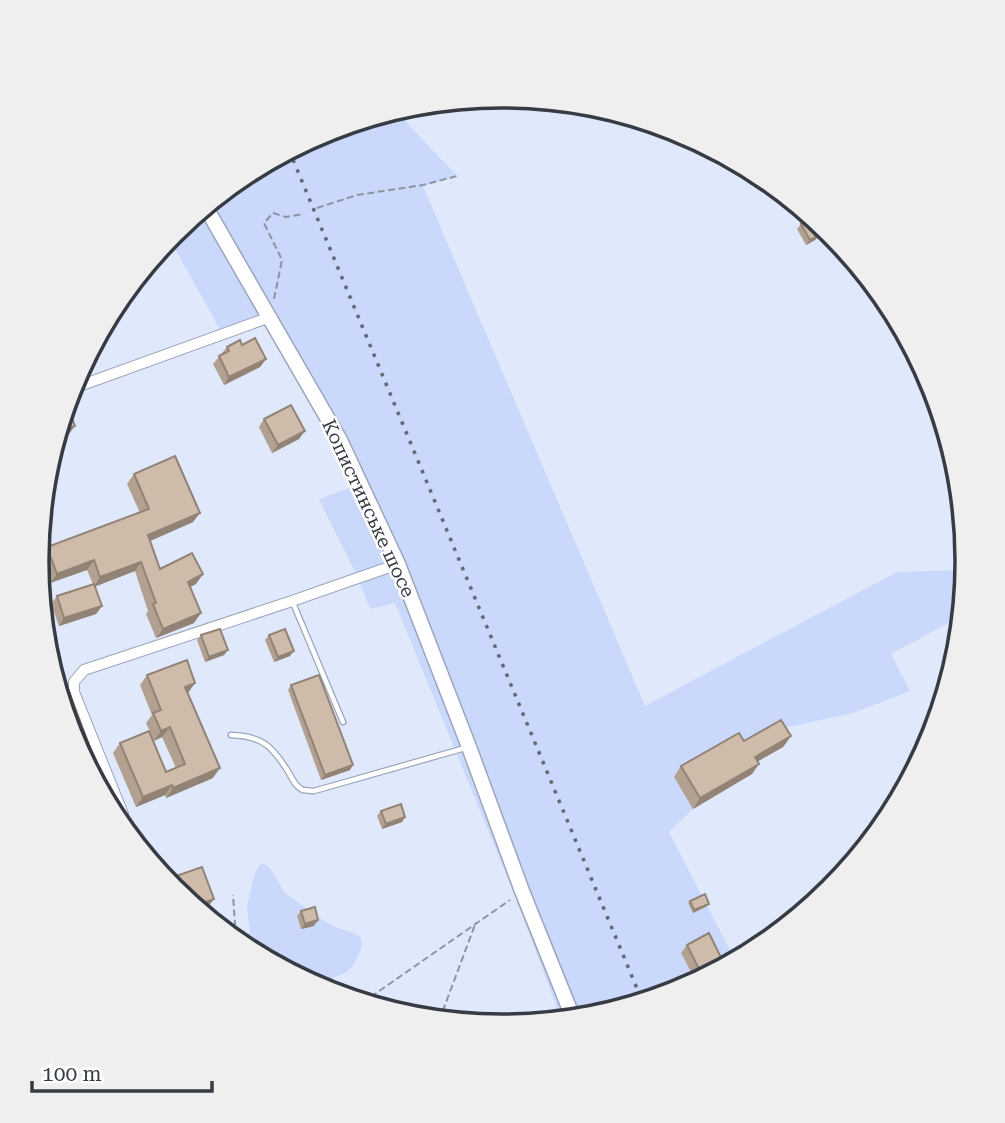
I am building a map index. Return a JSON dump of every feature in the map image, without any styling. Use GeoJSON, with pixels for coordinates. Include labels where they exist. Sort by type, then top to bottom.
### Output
{"type":"FeatureCollection","features":[{"type":"Feature","properties":{"kind":"street","name":"Копистинське шосе"},"geometry":{"type":"LineString","coordinates":[[210,215],[340,440],[398,564],[570,1010]]}},
{"type":"Feature","properties":{"kind":"street"},"geometry":{"type":"LineString","coordinates":[[86,384],[270,317]]}},
{"type":"Feature","properties":{"kind":"street"},"geometry":{"type":"LineString","coordinates":[[118,801],[74,691],[74,682],[84,670],[398,564]]}},
{"type":"Feature","properties":{"kind":"lane"},"geometry":{"type":"LineString","coordinates":[[292,601],[343,722]]}},
{"type":"Feature","properties":{"kind":"lane"},"geometry":{"type":"LineString","coordinates":[[231,735],[260,740],[269,746],[278,755],[295,784],[303,790],[314,791],[469,747]]}},
{"type":"Feature","properties":{"kind":"path"},"geometry":{"type":"LineString","coordinates":[[317,208],[358,195],[423,185],[457,176]]}},
{"type":"Feature","properties":{"kind":"path"},"geometry":{"type":"LineString","coordinates":[[270,317],[282,260],[264,222],[273,213],[286,217],[303,214]]}},
{"type":"Feature","properties":{"kind":"path"},"geometry":{"type":"LineString","coordinates":[[372,996],[522,891]]}},
{"type":"Feature","properties":{"kind":"path"},"geometry":{"type":"LineString","coordinates":[[233,895],[233,926]]}},
{"type":"Feature","properties":{"kind":"path"},"geometry":{"type":"LineString","coordinates":[[443,1011],[477,921]]}},
{"type":"Feature","properties":{"kind":"shaded area"},"geometry":{"type":"Polygon","coordinates":[[[405,119],[457,176],[423,186],[645,706],[897,572],[956,570],[952,621],[891,654],[910,691],[853,713],[774,730],[669,832],[731,953],[703,968],[648,991],[620,1000],[558,1011],[515,896],[395,603],[370,609],[358,578],[319,499],[360,484],[270,318],[223,335],[175,249],[226,202],[276,169],[357,132],[405,119]]]}},
{"type":"Feature","properties":{"kind":"shaded area"},"geometry":{"type":"Polygon","coordinates":[[[264,864],[270,868],[285,893],[324,921],[361,938],[362,947],[347,972],[331,981],[302,968],[248,937],[250,931],[247,906],[259,865],[264,864]]]}},
{"type":"Feature","properties":{"kind":"building"},"geometry":{"type":"Polygon","coordinates":[[[804,223],[818,236],[810,240],[801,224],[804,223]]]}},
{"type":"Feature","properties":{"kind":"building"},"geometry":{"type":"Polygon","coordinates":[[[255,338],[266,359],[229,377],[219,356],[229,351],[227,347],[240,340],[242,345],[255,338]]]}},
{"type":"Feature","properties":{"kind":"building"},"geometry":{"type":"Polygon","coordinates":[[[291,405],[305,431],[278,445],[264,419],[291,405]]]}},
{"type":"Feature","properties":{"kind":"building"},"geometry":{"type":"Polygon","coordinates":[[[175,456],[200,513],[148,535],[160,569],[192,553],[203,574],[188,582],[201,613],[163,629],[141,562],[100,577],[94,560],[57,574],[49,553],[50,546],[149,509],[134,474],[175,456]]]}},
{"type":"Feature","properties":{"kind":"building"},"geometry":{"type":"Polygon","coordinates":[[[94,584],[102,606],[64,618],[57,596],[94,584]]]}},
{"type":"Feature","properties":{"kind":"building"},"geometry":{"type":"Polygon","coordinates":[[[220,629],[228,650],[209,657],[201,635],[220,629]]]}},
{"type":"Feature","properties":{"kind":"building"},"geometry":{"type":"Polygon","coordinates":[[[285,629],[294,651],[278,657],[269,635],[285,629]]]}},
{"type":"Feature","properties":{"kind":"building"},"geometry":{"type":"Polygon","coordinates":[[[187,660],[195,683],[185,687],[220,768],[173,788],[172,785],[143,797],[120,743],[149,731],[166,772],[185,764],[170,727],[161,731],[153,713],[161,710],[147,675],[187,660]]]}},
{"type":"Feature","properties":{"kind":"building"},"geometry":{"type":"Polygon","coordinates":[[[319,675],[353,765],[325,775],[291,685],[319,675]]]}},
{"type":"Feature","properties":{"kind":"building"},"geometry":{"type":"Polygon","coordinates":[[[64,677],[92,753],[73,707],[64,677]]]}},
{"type":"Feature","properties":{"kind":"building"},"geometry":{"type":"Polygon","coordinates":[[[781,720],[791,736],[755,757],[759,764],[700,798],[681,766],[739,733],[744,741],[781,720]]]}},
{"type":"Feature","properties":{"kind":"building"},"geometry":{"type":"Polygon","coordinates":[[[401,804],[405,817],[386,824],[381,811],[401,804]]]}},
{"type":"Feature","properties":{"kind":"building"},"geometry":{"type":"Polygon","coordinates":[[[202,867],[214,899],[204,903],[176,876],[202,867]]]}},
{"type":"Feature","properties":{"kind":"building"},"geometry":{"type":"Polygon","coordinates":[[[705,894],[709,904],[694,910],[690,901],[705,894]]]}},
{"type":"Feature","properties":{"kind":"building"},"geometry":{"type":"Polygon","coordinates":[[[315,907],[318,920],[305,924],[301,911],[315,907]]]}},
{"type":"Feature","properties":{"kind":"building"},"geometry":{"type":"Polygon","coordinates":[[[709,933],[721,958],[699,970],[687,945],[709,933]]]}},
{"type":"Feature","properties":{"kind":"railway"},"geometry":{"type":"LineString","coordinates":[[293,160],[639,994]]}}]}
